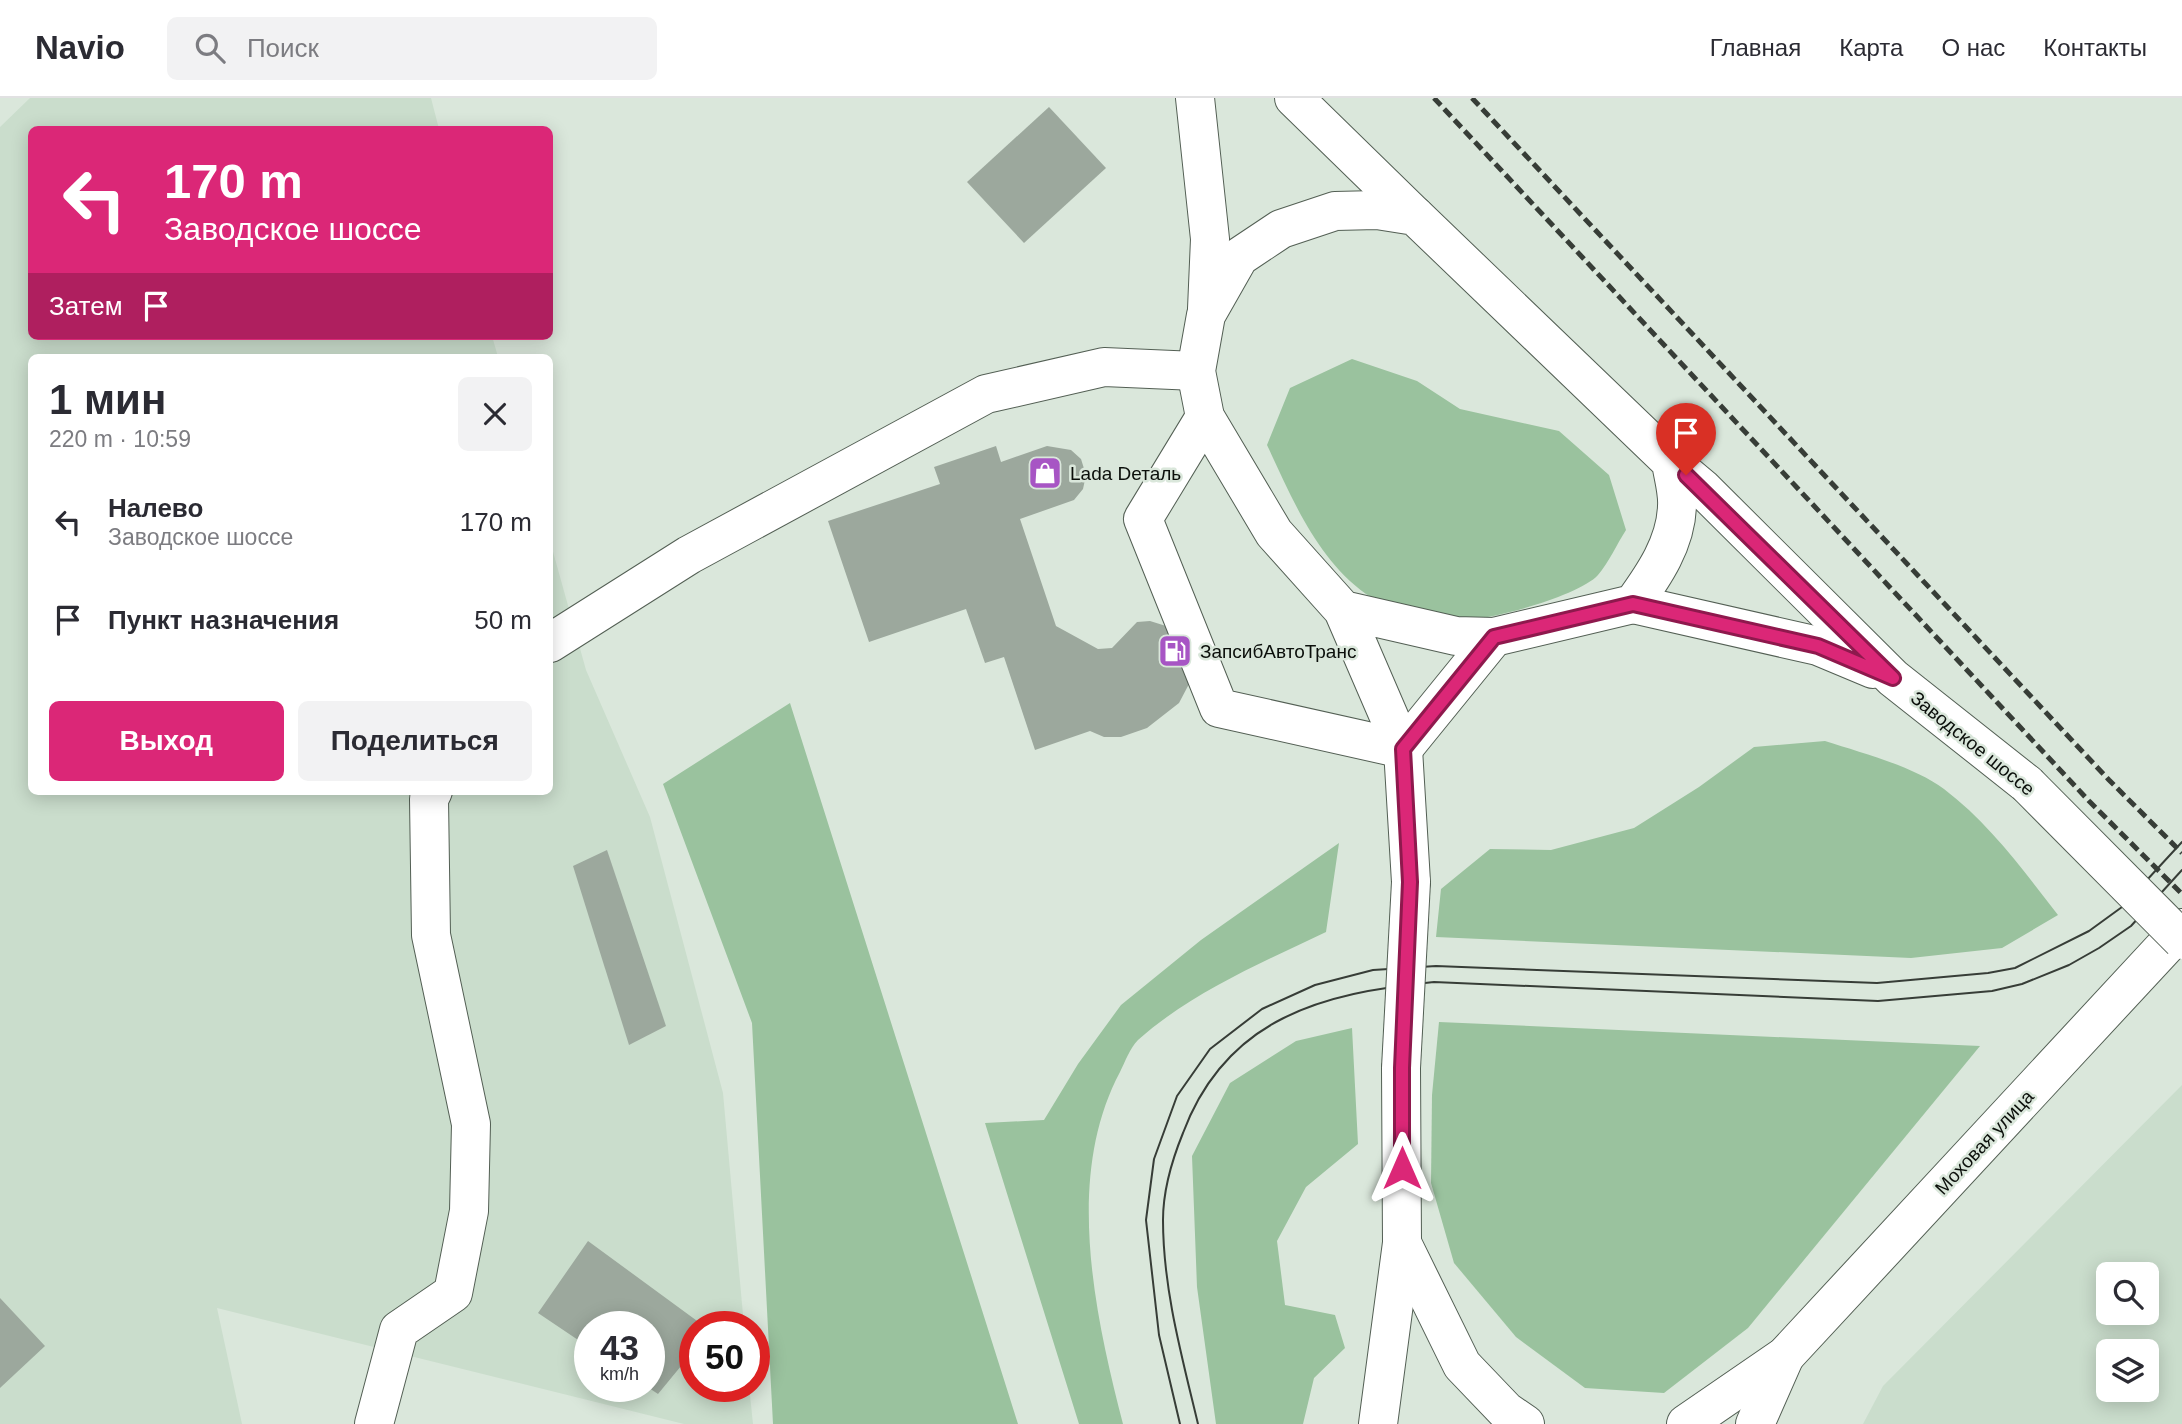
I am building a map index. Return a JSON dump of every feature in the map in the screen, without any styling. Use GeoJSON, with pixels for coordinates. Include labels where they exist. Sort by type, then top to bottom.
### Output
{"type":"FeatureCollection","features":[{"type":"Feature","properties":{"kind":"main road"},"geometry":{"type":"LineString","coordinates":[[1195,98],[1210,239],[1206,315],[1196,371],[1205,416],[1274,533],[1343,610],[1403,749],[1410,882],[1402,1068],[1402,1243],[1378,1424]]}},
{"type":"Feature","properties":{"kind":"main road"},"geometry":{"type":"LineString","coordinates":[[1294,98],[1415,216]]}},
{"type":"Feature","properties":{"kind":"main road"},"geometry":{"type":"LineString","coordinates":[[1206,315],[1239,257],[1281,229],[1335,211],[1377,210],[1415,216]]}},
{"type":"Feature","properties":{"kind":"main road","name":"Заводское шоссе"},"geometry":{"type":"LineString","coordinates":[[1415,216],[1671,462],[1702,488],[1893,678],[2027,784],[2182,940]]}},
{"type":"Feature","properties":{"kind":"main road"},"geometry":{"type":"LineString","coordinates":[[553,641],[689,555],[986,394],[1104,367],[1196,371]]}},
{"type":"Feature","properties":{"kind":"main road"},"geometry":{"type":"LineString","coordinates":[[1205,416],[1143,519],[1219,708],[1403,749]]}},
{"type":"Feature","properties":{"kind":"main road"},"geometry":{"type":"LineString","coordinates":[[1633,604],[1655,574],[1669,545],[1678,506],[1671,462]]}},
{"type":"Feature","properties":{"kind":"main road"},"geometry":{"type":"LineString","coordinates":[[1343,610],[1456,636],[1494,637],[1633,604],[1818,646],[1893,678]]}},
{"type":"Feature","properties":{"kind":"main road"},"geometry":{"type":"LineString","coordinates":[[1403,749],[1494,637]]}},
{"type":"Feature","properties":{"kind":"main road"},"geometry":{"type":"LineString","coordinates":[[374,1424],[399,1330],[453,1293],[469,1211],[471,1124],[430,935],[431,795]]}},
{"type":"Feature","properties":{"kind":"main road","name":"Моховая улица"},"geometry":{"type":"LineString","coordinates":[[1785,1356],[2182,928]]}},
{"type":"Feature","properties":{"kind":"main road"},"geometry":{"type":"LineString","coordinates":[[1402,1243],[1462,1365],[1506,1410],[1525,1424]]}},
{"type":"Feature","properties":{"kind":"main road"},"geometry":{"type":"LineString","coordinates":[[1686,1424],[1785,1356]]}},
{"type":"Feature","properties":{"kind":"main road"},"geometry":{"type":"LineString","coordinates":[[1755,1424],[1785,1356]]}},
{"type":"Feature","properties":{"kind":"shaded area"},"geometry":{"type":"Polygon","coordinates":[[[30,98],[431,98],[438,126],[28,126],[28,340],[493,340],[497,354],[28,354],[28,795],[553,795],[553,552],[586,670],[650,817],[723,1093],[743,1311],[679,1311],[679,1402],[751,1402],[753,1424],[684,1424],[595,1402],[665,1402],[665,1311],[574,1311],[574,1397],[217,1308],[242,1424],[0,1424],[0,127],[30,98]]]}},
{"type":"Feature","properties":{"kind":"shaded area"},"geometry":{"type":"Polygon","coordinates":[[[2182,1085],[2182,1424],[1863,1424],[1883,1386],[2182,1085]]]}},
{"type":"Feature","properties":{"kind":"green space"},"geometry":{"type":"Polygon","coordinates":[[[1352,359],[1417,381],[1460,409],[1559,431],[1609,475],[1626,530],[1598,575],[1588,583],[1556,598],[1498,615],[1469,619],[1445,617],[1387,604],[1366,594],[1348,579],[1319,545],[1307,526],[1267,445],[1290,388],[1352,359]]]}},
{"type":"Feature","properties":{"kind":"green space"},"geometry":{"type":"Polygon","coordinates":[[[790,703],[1018,1424],[773,1424],[770,1311],[767,1311],[752,1023],[663,784],[790,703]]]}},
{"type":"Feature","properties":{"kind":"green space"},"geometry":{"type":"Polygon","coordinates":[[[1825,741],[1918,773],[1944,789],[1991,832],[2058,915],[2002,948],[1911,958],[1436,937],[1441,889],[1490,849],[1551,850],[1634,828],[1699,787],[1754,747],[1825,741]]]}},
{"type":"Feature","properties":{"kind":"green space"},"geometry":{"type":"Polygon","coordinates":[[[1339,843],[1326,932],[1252,967],[1181,1007],[1138,1040],[1120,1072],[1103,1113],[1093,1156],[1089,1201],[1095,1292],[1123,1424],[1079,1424],[985,1123],[1044,1120],[1078,1064],[1121,1005],[1201,940],[1339,843]]]}},
{"type":"Feature","properties":{"kind":"green space"},"geometry":{"type":"Polygon","coordinates":[[[1439,1022],[1980,1046],[1748,1328],[1664,1393],[1585,1388],[1516,1337],[1454,1263],[1431,1183],[1432,1095],[1439,1022]]]}},
{"type":"Feature","properties":{"kind":"green space"},"geometry":{"type":"Polygon","coordinates":[[[1352,1028],[1358,1144],[1306,1187],[1277,1241],[1285,1305],[1335,1315],[1345,1348],[1314,1378],[1303,1424],[1216,1424],[1197,1287],[1192,1156],[1230,1083],[1296,1041],[1352,1028]]]}},
{"type":"Feature","properties":{"kind":"building"},"geometry":{"type":"Polygon","coordinates":[[[1049,107],[1106,168],[1024,243],[967,182],[1049,107]]]}},
{"type":"Feature","properties":{"kind":"building"},"geometry":{"type":"Polygon","coordinates":[[[996,446],[1001,462],[1047,446],[1071,450],[1081,459],[1086,475],[1083,489],[1074,500],[1020,519],[1056,626],[1098,649],[1112,648],[1137,622],[1150,621],[1166,626],[1189,684],[1179,703],[1147,728],[1121,737],[1104,737],[1090,731],[1035,750],[1004,657],[985,663],[966,609],[869,642],[828,521],[940,484],[934,467],[996,446]]]}},
{"type":"Feature","properties":{"kind":"building"},"geometry":{"type":"Polygon","coordinates":[[[607,850],[666,1026],[629,1045],[573,866],[607,850]]]}},
{"type":"Feature","properties":{"kind":"building"},"geometry":{"type":"Polygon","coordinates":[[[588,1241],[684,1311],[679,1311],[679,1368],[665,1385],[665,1311],[574,1311],[574,1337],[538,1313],[588,1241]]]}},
{"type":"Feature","properties":{"kind":"building"},"geometry":{"type":"Polygon","coordinates":[[[0,1298],[45,1346],[0,1388],[0,1298]]]}},
{"type":"Feature","properties":{"kind":"tram line"},"geometry":{"type":"LineString","coordinates":[[1180,1424],[1159,1335],[1146,1220],[1154,1159],[1177,1096],[1210,1049],[1262,1009],[1315,985],[1373,970],[1436,966],[1877,983],[1988,973],[2015,968],[2089,931],[2122,907],[2182,842]]}},
{"type":"Feature","properties":{"kind":"tram line"},"geometry":{"type":"LineString","coordinates":[[1198,1424],[1174,1323],[1166,1272],[1163,1220],[1166,1186],[1179,1143],[1202,1094],[1225,1062],[1252,1038],[1283,1018],[1317,1004],[1354,994],[1434,982],[1878,1001],[1992,991],[2022,984],[2069,965],[2099,948],[2131,926],[2182,870]]}},
{"type":"Feature","properties":{"kind":"railway"},"geometry":{"type":"LineString","coordinates":[[1434,98],[2089,801],[2182,894]]}},
{"type":"Feature","properties":{"kind":"railway"},"geometry":{"type":"LineString","coordinates":[[1472,98],[2109,780],[2182,853]]}},
{"type":"Feature","properties":{"kind":"place","name":"Lada Dеталь"},"geometry":{"type":"Point","coordinates":[1045,473]}},
{"type":"Feature","properties":{"kind":"place","name":"ЗапсибАвтоТранс"},"geometry":{"type":"Point","coordinates":[1175,651]}},
{"type":"Feature","properties":{"kind":"route"},"geometry":{"type":"LineString","coordinates":[[1402,1168],[1402,1068],[1410,882],[1403,749],[1494,637],[1633,604],[1691,615],[1818,646],[1893,678],[1686,475]]}}]}
